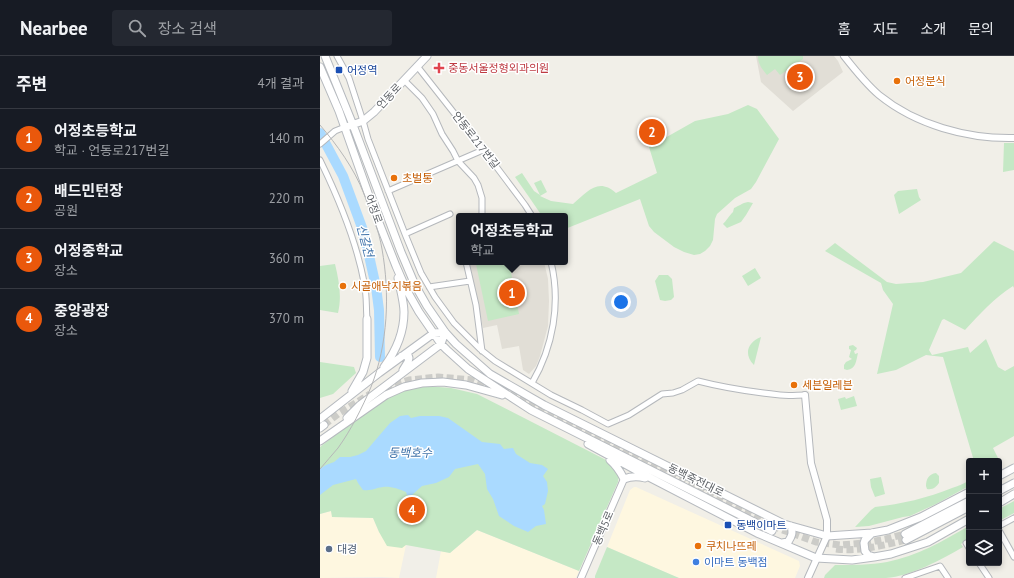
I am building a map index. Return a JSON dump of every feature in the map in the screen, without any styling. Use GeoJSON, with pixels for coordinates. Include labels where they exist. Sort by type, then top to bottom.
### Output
{"type":"FeatureCollection","features":[{"type":"Feature","properties":{"kind":"main road","name":"어정로"},"geometry":{"type":"LineString","coordinates":[[325,56],[401,252],[416,285],[445,332]]}},
{"type":"Feature","properties":{"kind":"main road","name":"언동로"},"geometry":{"type":"LineString","coordinates":[[345,128],[363,121],[374,112],[427,56]]}},
{"type":"Feature","properties":{"kind":"main road","name":"어정로"},"geometry":{"type":"LineString","coordinates":[[320,67],[339,111],[374,210],[406,289],[415,306],[441,344]]}},
{"type":"Feature","properties":{"kind":"main road"},"geometry":{"type":"LineString","coordinates":[[379,373],[397,345],[401,332],[404,312],[396,266]]}},
{"type":"Feature","properties":{"kind":"main road"},"geometry":{"type":"LineString","coordinates":[[350,395],[363,372],[367,358],[367,319]]}},
{"type":"Feature","properties":{"kind":"main road"},"geometry":{"type":"LineString","coordinates":[[321,424],[350,395],[379,373],[434,334],[445,332],[441,344],[360,406],[331,433]]}},
{"type":"Feature","properties":{"kind":"main road","name":"동백죽전대로"},"geometry":{"type":"LineString","coordinates":[[445,332],[456,344],[490,374],[544,405],[784,524],[827,536],[872,533],[888,530],[921,517],[966,494]]}},
{"type":"Feature","properties":{"kind":"main road","name":"동백죽전대로"},"geometry":{"type":"LineString","coordinates":[[441,344],[468,369],[510,397],[594,448],[757,533],[816,558],[852,560],[891,554],[928,542],[966,521]]}},
{"type":"Feature","properties":{"kind":"main road"},"geometry":{"type":"LineString","coordinates":[[397,378],[408,362],[409,358],[408,355],[402,356]]}},
{"type":"Feature","properties":{"kind":"main road"},"geometry":{"type":"LineString","coordinates":[[320,441],[386,395],[404,387],[422,383],[459,383],[510,397]]}},
{"type":"Feature","properties":{"kind":"main road","name":"동백죽전대로"},"geometry":{"type":"LineString","coordinates":[[531,410],[772,531]]}},
{"type":"Feature","properties":{"kind":"main road"},"geometry":{"type":"LineString","coordinates":[[594,448],[616,465],[624,479],[630,476],[638,476],[657,481]]}},
{"type":"Feature","properties":{"kind":"main road"},"geometry":{"type":"LineString","coordinates":[[1002,474],[1014,468]]}},
{"type":"Feature","properties":{"kind":"main road"},"geometry":{"type":"LineString","coordinates":[[1002,483],[1014,477]]}},
{"type":"Feature","properties":{"kind":"main road"},"geometry":{"type":"LineString","coordinates":[[1002,489],[1014,483]]}},
{"type":"Feature","properties":{"kind":"main road"},"geometry":{"type":"LineString","coordinates":[[1002,501],[1014,494]]}},
{"type":"Feature","properties":{"kind":"main road"},"geometry":{"type":"LineString","coordinates":[[966,503],[905,537],[966,508]]}},
{"type":"Feature","properties":{"kind":"main road"},"geometry":{"type":"LineString","coordinates":[[782,543],[788,542],[792,537],[793,532],[791,526]]}},
{"type":"Feature","properties":{"kind":"main road"},"geometry":{"type":"LineString","coordinates":[[872,533],[864,543],[865,551],[868,555],[874,557]]}},
{"type":"Feature","properties":{"kind":"street"},"geometry":{"type":"LineString","coordinates":[[337,56],[349,78],[368,139],[405,234],[429,287],[454,323],[482,351],[495,361],[551,395],[608,424],[629,415],[662,394],[673,394],[698,381],[755,392],[782,395],[805,395],[811,463],[827,520],[827,536],[808,578]]}},
{"type":"Feature","properties":{"kind":"street"},"geometry":{"type":"LineString","coordinates":[[844,56],[878,94],[906,112],[939,127],[959,133],[992,138],[1014,138]]}},
{"type":"Feature","properties":{"kind":"street","name":"언동로217번길"},"geometry":{"type":"LineString","coordinates":[[417,66],[484,150],[530,213]]}},
{"type":"Feature","properties":{"kind":"street"},"geometry":{"type":"LineString","coordinates":[[404,80],[422,98],[433,114],[442,134],[458,161],[474,178],[482,198],[482,213]]}},
{"type":"Feature","properties":{"kind":"street"},"geometry":{"type":"LineString","coordinates":[[320,144],[335,131],[345,128]]}},
{"type":"Feature","properties":{"kind":"street"},"geometry":{"type":"LineString","coordinates":[[388,191],[484,150]]}},
{"type":"Feature","properties":{"kind":"street"},"geometry":{"type":"LineString","coordinates":[[320,160],[333,188],[354,243],[365,283],[367,319]]}},
{"type":"Feature","properties":{"kind":"street"},"geometry":{"type":"LineString","coordinates":[[405,234],[450,214]]}},
{"type":"Feature","properties":{"kind":"street"},"geometry":{"type":"LineString","coordinates":[[467,265],[476,305],[482,351]]}},
{"type":"Feature","properties":{"kind":"street"},"geometry":{"type":"LineString","coordinates":[[532,383],[544,360],[555,314],[555,295],[551,265]]}},
{"type":"Feature","properties":{"kind":"street"},"geometry":{"type":"LineString","coordinates":[[429,287],[470,281]]}},
{"type":"Feature","properties":{"kind":"street","name":"동백5로"},"geometry":{"type":"LineString","coordinates":[[581,578],[624,479]]}},
{"type":"Feature","properties":{"kind":"street"},"geometry":{"type":"LineString","coordinates":[[1002,528],[1014,518]]}},
{"type":"Feature","properties":{"kind":"street"},"geometry":{"type":"LineString","coordinates":[[1002,535],[1014,557]]}},
{"type":"Feature","properties":{"kind":"street"},"geometry":{"type":"LineString","coordinates":[[905,578],[940,566],[948,578]]}},
{"type":"Feature","properties":{"kind":"street"},"geometry":{"type":"LineString","coordinates":[[981,566],[988,578]]}},
{"type":"Feature","properties":{"kind":"shaded area"},"geometry":{"type":"Polygon","coordinates":[[[756,56],[834,56],[843,72],[793,111],[761,82],[756,56]]]}},
{"type":"Feature","properties":{"kind":"shaded area"},"geometry":{"type":"Polygon","coordinates":[[[470,265],[545,265],[548,279],[548,326],[540,356],[536,366],[529,374],[523,370],[519,346],[502,349],[497,325],[483,328],[470,265]]]}},
{"type":"Feature","properties":{"kind":"shaded area"},"geometry":{"type":"Polygon","coordinates":[[[634,487],[799,561],[800,566],[795,578],[679,578],[607,547],[630,490],[634,487]]]}},
{"type":"Feature","properties":{"kind":"shaded area"},"geometry":{"type":"Polygon","coordinates":[[[331,511],[333,517],[373,518],[379,532],[406,545],[399,578],[320,578],[320,514],[331,511]]]}},
{"type":"Feature","properties":{"kind":"shaded area"},"geometry":{"type":"Polygon","coordinates":[[[477,530],[579,571],[576,578],[436,578],[441,551],[450,553],[477,530]]]}},
{"type":"Feature","properties":{"kind":"green space"},"geometry":{"type":"Polygon","coordinates":[[[758,56],[803,56],[803,59],[780,75],[775,69],[767,75],[760,64],[758,56]]]}},
{"type":"Feature","properties":{"kind":"green space"},"geometry":{"type":"Polygon","coordinates":[[[748,105],[757,109],[779,139],[751,189],[735,198],[717,214],[715,219],[713,240],[710,246],[700,254],[694,255],[684,252],[674,247],[654,232],[649,226],[640,199],[568,228],[568,213],[540,213],[515,177],[522,173],[534,191],[540,195],[534,183],[541,180],[547,192],[540,196],[551,201],[573,204],[588,191],[598,186],[610,188],[616,193],[657,173],[649,147],[695,121],[728,114],[748,105]]]}},
{"type":"Feature","properties":{"kind":"green space"},"geometry":{"type":"Polygon","coordinates":[[[654,123],[661,135],[650,141],[643,129],[654,123]]]}},
{"type":"Feature","properties":{"kind":"green space"},"geometry":{"type":"Polygon","coordinates":[[[1004,143],[1014,143],[1014,170],[1003,172],[1004,143]]]}},
{"type":"Feature","properties":{"kind":"green space"},"geometry":{"type":"Polygon","coordinates":[[[917,189],[921,200],[899,214],[894,195],[898,191],[917,189]]]}},
{"type":"Feature","properties":{"kind":"green space"},"geometry":{"type":"Polygon","coordinates":[[[748,202],[753,203],[741,222],[727,228],[723,224],[733,212],[734,208],[748,202]]]}},
{"type":"Feature","properties":{"kind":"green space"},"geometry":{"type":"Polygon","coordinates":[[[994,241],[1014,251],[1014,288],[1013,286],[993,301],[965,330],[944,319],[942,320],[929,350],[932,355],[968,347],[970,353],[986,339],[998,367],[1005,371],[1014,366],[1014,436],[993,448],[998,458],[973,458],[943,357],[926,355],[896,370],[877,374],[893,304],[883,290],[881,283],[825,251],[835,243],[887,282],[896,284],[923,282],[961,273],[994,241]]]}},
{"type":"Feature","properties":{"kind":"green space"},"geometry":{"type":"Polygon","coordinates":[[[335,264],[340,288],[338,313],[320,310],[320,266],[335,264]]]}},
{"type":"Feature","properties":{"kind":"green space"},"geometry":{"type":"Polygon","coordinates":[[[476,265],[510,265],[519,314],[488,321],[476,265]]]}},
{"type":"Feature","properties":{"kind":"green space"},"geometry":{"type":"Polygon","coordinates":[[[755,268],[761,278],[748,286],[742,276],[755,268]]]}},
{"type":"Feature","properties":{"kind":"green space"},"geometry":{"type":"Polygon","coordinates":[[[659,275],[668,275],[672,279],[674,297],[671,300],[660,300],[655,281],[659,275]]]}},
{"type":"Feature","properties":{"kind":"green space"},"geometry":{"type":"Polygon","coordinates":[[[761,337],[754,365],[749,357],[748,349],[753,342],[761,337]]]}},
{"type":"Feature","properties":{"kind":"green space"},"geometry":{"type":"Polygon","coordinates":[[[853,345],[857,348],[854,351],[855,354],[858,353],[857,359],[854,366],[847,370],[844,369],[844,365],[852,359],[849,357],[851,350],[849,349],[849,346],[853,345]]]}},
{"type":"Feature","properties":{"kind":"green space"},"geometry":{"type":"Polygon","coordinates":[[[320,362],[354,367],[356,373],[333,394],[320,398],[320,362]]]}},
{"type":"Feature","properties":{"kind":"green space"},"geometry":{"type":"Polygon","coordinates":[[[423,387],[451,388],[477,394],[610,462],[619,475],[618,482],[579,571],[477,530],[450,553],[406,545],[402,548],[387,546],[373,518],[332,517],[331,511],[320,514],[320,447],[370,408],[394,394],[423,387]]]}},
{"type":"Feature","properties":{"kind":"green space"},"geometry":{"type":"Polygon","coordinates":[[[854,396],[857,406],[841,410],[838,399],[845,397],[846,399],[854,396]]]}},
{"type":"Feature","properties":{"kind":"green space"},"geometry":{"type":"Polygon","coordinates":[[[936,473],[939,476],[939,483],[934,488],[927,489],[927,479],[931,474],[936,473]]]}},
{"type":"Feature","properties":{"kind":"green space"},"geometry":{"type":"Polygon","coordinates":[[[881,477],[885,494],[875,497],[870,479],[881,477]]]}},
{"type":"Feature","properties":{"kind":"green space"},"geometry":{"type":"Polygon","coordinates":[[[966,482],[966,488],[910,516],[869,526],[855,527],[875,507],[924,498],[966,482]]]}},
{"type":"Feature","properties":{"kind":"green space"},"geometry":{"type":"Polygon","coordinates":[[[1014,501],[1014,513],[1002,519],[1002,507],[1014,501]]]}},
{"type":"Feature","properties":{"kind":"green space"},"geometry":{"type":"Polygon","coordinates":[[[966,528],[966,540],[961,544],[963,547],[916,571],[896,577],[886,578],[824,578],[835,565],[874,564],[887,562],[909,556],[966,528]]]}},
{"type":"Feature","properties":{"kind":"green space"},"geometry":{"type":"Polygon","coordinates":[[[607,547],[679,578],[595,578],[607,547]]]}},
{"type":"Feature","properties":{"kind":"water","name":"동백호수"},"geometry":{"type":"Polygon","coordinates":[[[408,415],[411,418],[420,416],[439,416],[448,418],[482,442],[500,444],[504,449],[513,448],[516,454],[530,463],[542,465],[548,469],[543,476],[547,482],[548,491],[545,504],[542,506],[546,524],[536,526],[528,532],[514,526],[499,516],[493,499],[487,489],[485,474],[478,464],[455,469],[449,477],[436,483],[422,486],[412,495],[407,495],[406,492],[389,487],[363,490],[356,479],[333,485],[320,495],[320,469],[334,462],[340,457],[350,457],[366,451],[390,423],[400,416],[408,415]]]}},
{"type":"Feature","properties":{"kind":"waterway","name":"신갈천"},"geometry":{"type":"LineString","coordinates":[[320,133],[343,176],[364,233],[376,287],[379,310],[380,357]]}},
{"type":"Feature","properties":{"kind":"tunnel"},"geometry":{"type":"LineString","coordinates":[[385,388],[409,380],[438,377],[473,380],[493,388]]}},
{"type":"Feature","properties":{"kind":"tunnel"},"geometry":{"type":"LineString","coordinates":[[324,425],[338,414],[370,394]]}},
{"type":"Feature","properties":{"kind":"tunnel"},"geometry":{"type":"LineString","coordinates":[[510,394],[780,529],[816,542],[840,545],[864,543],[905,534]]}},
{"type":"Feature","properties":{"kind":"tunnel"},"geometry":{"type":"LineString","coordinates":[[836,549],[862,549],[906,540]]}},
{"type":"Feature","properties":{"kind":"tram line"},"geometry":{"type":"LineString","coordinates":[[320,125],[350,166],[360,184],[372,214],[379,235],[385,266],[387,301],[381,354],[371,387],[347,434],[338,448],[320,469]]}},
{"type":"Feature","properties":{"kind":"place","name":"중동서울정형외과의원"},"geometry":{"type":"Point","coordinates":[439,68]}},
{"type":"Feature","properties":{"kind":"place","name":"어정역"},"geometry":{"type":"Point","coordinates":[339,70]}},
{"type":"Feature","properties":{"kind":"place","name":"어정중학교"},"geometry":{"type":"Point","coordinates":[800,77]}},
{"type":"Feature","properties":{"kind":"place","name":"어정분식"},"geometry":{"type":"Point","coordinates":[897,81]}},
{"type":"Feature","properties":{"kind":"place","name":"배드민턴장"},"geometry":{"type":"Point","coordinates":[652,132]}},
{"type":"Feature","properties":{"kind":"place","name":"초벌통"},"geometry":{"type":"Point","coordinates":[394,178]}},
{"type":"Feature","properties":{"kind":"place","name":"시골애낙지볶음"},"geometry":{"type":"Point","coordinates":[343,286]}},
{"type":"Feature","properties":{"kind":"place","name":"어정초등학교"},"geometry":{"type":"Point","coordinates":[512,293]}},
{"type":"Feature","properties":{"kind":"place","name":"세븐일레븐"},"geometry":{"type":"Point","coordinates":[794,385]}},
{"type":"Feature","properties":{"kind":"place","name":"중앙광장"},"geometry":{"type":"Point","coordinates":[412,510]}},
{"type":"Feature","properties":{"kind":"place","name":"동백이마트"},"geometry":{"type":"Point","coordinates":[728,525]}},
{"type":"Feature","properties":{"kind":"place","name":"쿠치나뜨레"},"geometry":{"type":"Point","coordinates":[698,546]}},
{"type":"Feature","properties":{"kind":"place","name":"대경"},"geometry":{"type":"Point","coordinates":[329,549]}},
{"type":"Feature","properties":{"kind":"place","name":"이마트 동백점"},"geometry":{"type":"Point","coordinates":[696,562]}}]}
